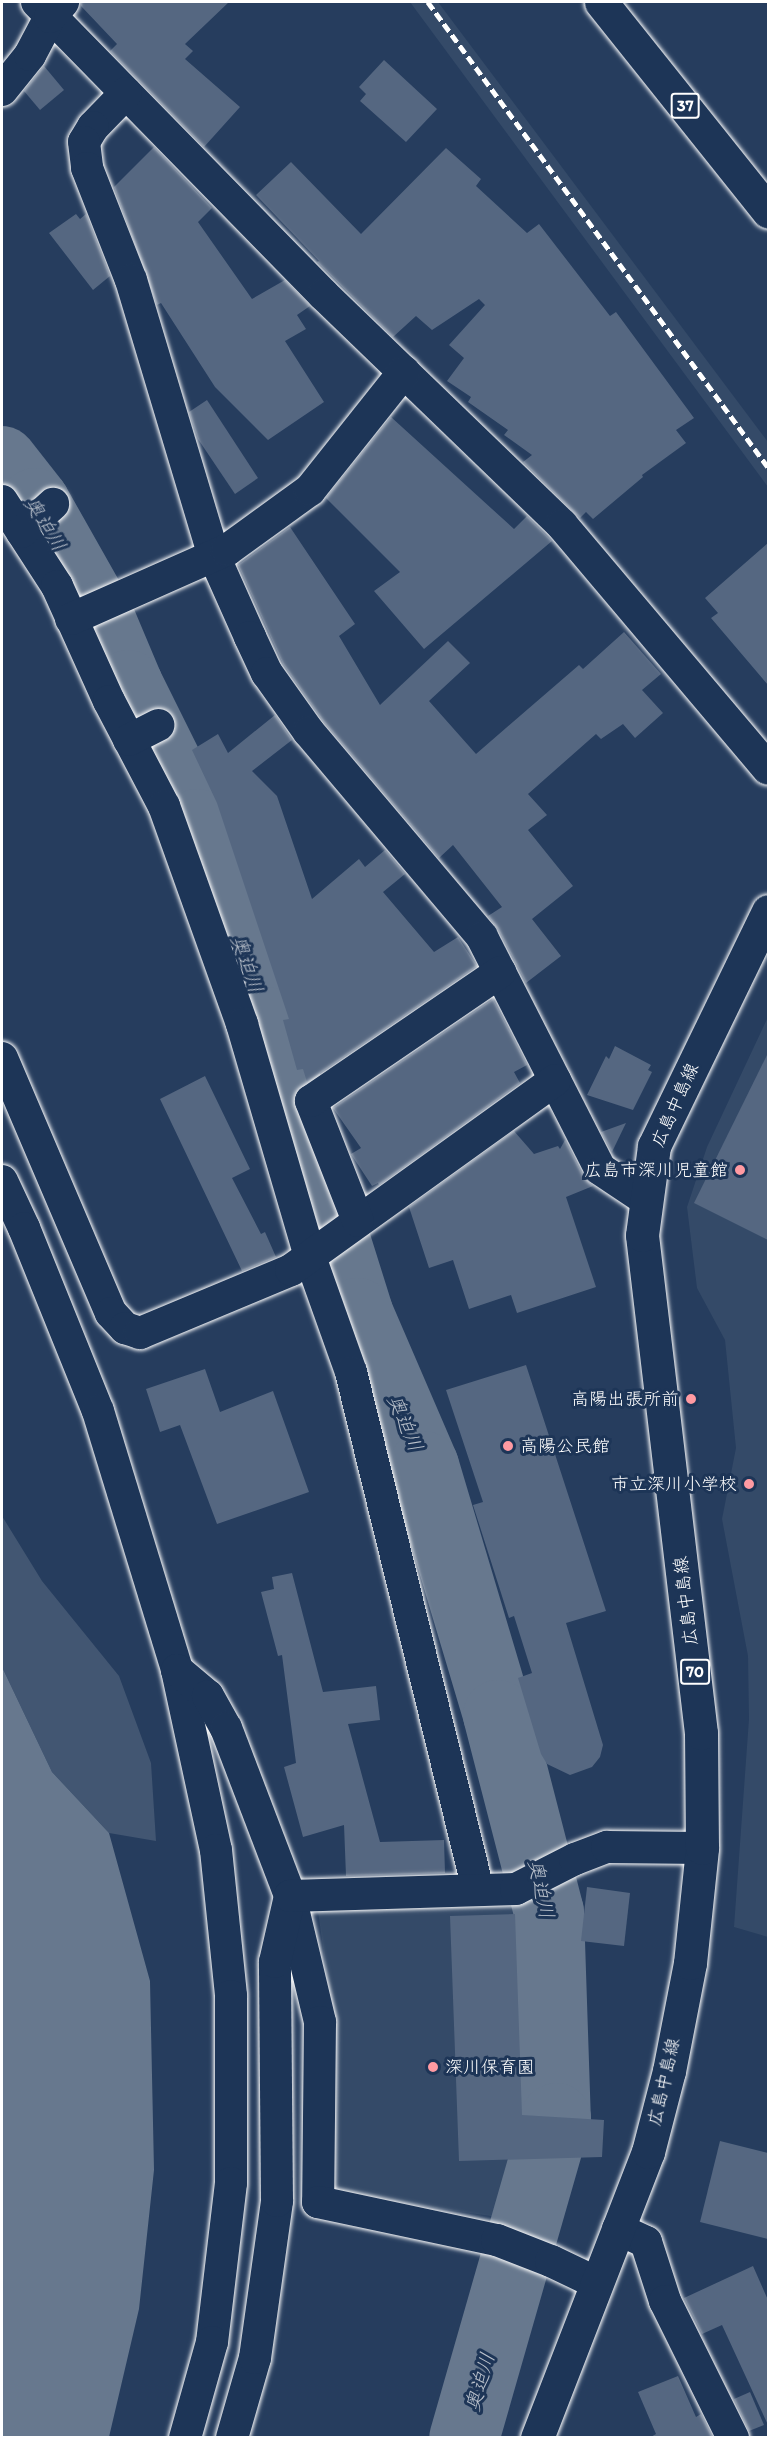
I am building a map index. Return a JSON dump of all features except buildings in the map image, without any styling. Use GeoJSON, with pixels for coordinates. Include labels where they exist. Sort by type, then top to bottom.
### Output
{"type":"FeatureCollection","features":[{"type":"Feature","properties":{"kind":"main road","name":"37"},"geometry":{"type":"LineString","coordinates":[[601,2],[768,211]]}},
{"type":"Feature","properties":{"kind":"main road","name":"広島中島線"},"geometry":{"type":"LineString","coordinates":[[537,2438],[648,2152],[669,2071],[690,1963],[702,1848],[701,1733],[642,1235],[645,1199],[654,1146],[768,911]]}},
{"type":"Feature","properties":{"kind":"street"},"geometry":{"type":"LineString","coordinates":[[2,90],[30,55],[50,6],[126,93],[404,372],[562,525],[768,769]]}},
{"type":"Feature","properties":{"kind":"street"},"geometry":{"type":"LineString","coordinates":[[126,93],[93,127],[84,142],[87,168],[131,280],[214,556],[267,673],[309,732],[482,937],[600,1169],[645,1199]]}},
{"type":"Feature","properties":{"kind":"street"},"geometry":{"type":"LineString","coordinates":[[71,618],[227,550],[310,490],[404,372]]}},
{"type":"Feature","properties":{"kind":"street"},"geometry":{"type":"LineString","coordinates":[[2,501],[57,586],[129,740],[164,806],[242,1024],[333,1239]]}},
{"type":"Feature","properties":{"kind":"street"},"geometry":{"type":"LineString","coordinates":[[22,532],[53,504]]}},
{"type":"Feature","properties":{"kind":"street"},"geometry":{"type":"LineString","coordinates":[[129,740],[159,725]]}},
{"type":"Feature","properties":{"kind":"street"},"geometry":{"type":"LineString","coordinates":[[477,1890],[351,1372],[311,1101],[500,972]]}},
{"type":"Feature","properties":{"kind":"street"},"geometry":{"type":"LineString","coordinates":[[2,1058],[111,1313],[125,1328],[140,1333],[291,1270],[555,1080]]}},
{"type":"Feature","properties":{"kind":"street"},"geometry":{"type":"LineString","coordinates":[[2,1181],[24,1228],[98,1411],[177,1670],[216,1850],[231,1996],[231,2183],[212,2342],[185,2438]]}},
{"type":"Feature","properties":{"kind":"street"},"geometry":{"type":"LineString","coordinates":[[177,1670],[208,1696],[226,1728],[290,1896],[320,2022],[318,2202],[497,2240],[551,2260],[597,2283]]}},
{"type":"Feature","properties":{"kind":"street"},"geometry":{"type":"LineString","coordinates":[[290,1896],[516,1889],[575,1859],[607,1848],[702,1848]]}},
{"type":"Feature","properties":{"kind":"street"},"geometry":{"type":"LineString","coordinates":[[232,2438],[255,2358],[277,2201],[275,1962],[290,1896]]}},
{"type":"Feature","properties":{"kind":"street"},"geometry":{"type":"LineString","coordinates":[[618,2229],[646,2242],[665,2301],[732,2438]]}},
{"type":"Feature","properties":{"kind":"shaded area"},"geometry":{"type":"Polygon","coordinates":[[[410,2],[438,2],[768,442],[768,487],[410,2]]]}},
{"type":"Feature","properties":{"kind":"shaded area","name":"市立深川小学校"},"geometry":{"type":"Polygon","coordinates":[[[768,1017],[768,1937],[734,1927],[749,1719],[748,1656],[722,1519],[736,1448],[725,1340],[697,1288],[687,1207],[707,1147],[768,1017]]]}},
{"type":"Feature","properties":{"kind":"shaded area"},"geometry":{"type":"Polygon","coordinates":[[[2,1516],[42,1581],[119,1676],[151,1763],[156,1841],[109,1833],[52,1772],[2,1667],[2,1516]]]}},
{"type":"Feature","properties":{"kind":"shaded area"},"geometry":{"type":"Polygon","coordinates":[[[2,1667],[52,1772],[109,1833],[150,1981],[154,2170],[139,2309],[109,2437],[2,2437],[2,1667]]]}},
{"type":"Feature","properties":{"kind":"shaded area","name":"深川保育園"},"geometry":{"type":"Polygon","coordinates":[[[526,1903],[534,2106],[523,2164],[504,2218],[335,2193],[334,2027],[318,1911],[326,1905],[526,1903]]]}},
{"type":"Feature","properties":{"kind":"waterway","name":"奥迫川"},"geometry":{"type":"LineString","coordinates":[[2,461],[35,503],[99,616],[128,685],[197,824],[267,1022],[358,1313],[424,1466],[498,1715],[549,1912],[556,2118],[464,2438]]}},
{"type":"Feature","properties":{"kind":"railway"},"geometry":{"type":"LineString","coordinates":[[428,2],[768,467]]}},
{"type":"Feature","properties":{"kind":"place","name":"広島市深川児童館"},"geometry":{"type":"Point","coordinates":[740,1170]}},
{"type":"Feature","properties":{"kind":"place","name":"高陽出張所前"},"geometry":{"type":"Point","coordinates":[691,1399]}},
{"type":"Feature","properties":{"kind":"place","name":"高陽公民館"},"geometry":{"type":"Point","coordinates":[508,1446]}},
{"type":"Feature","properties":{"kind":"place","name":"市立深川小学校"},"geometry":{"type":"Point","coordinates":[749,1484]}},
{"type":"Feature","properties":{"kind":"place","name":"深川保育園"},"geometry":{"type":"Point","coordinates":[433,2067]}}]}
